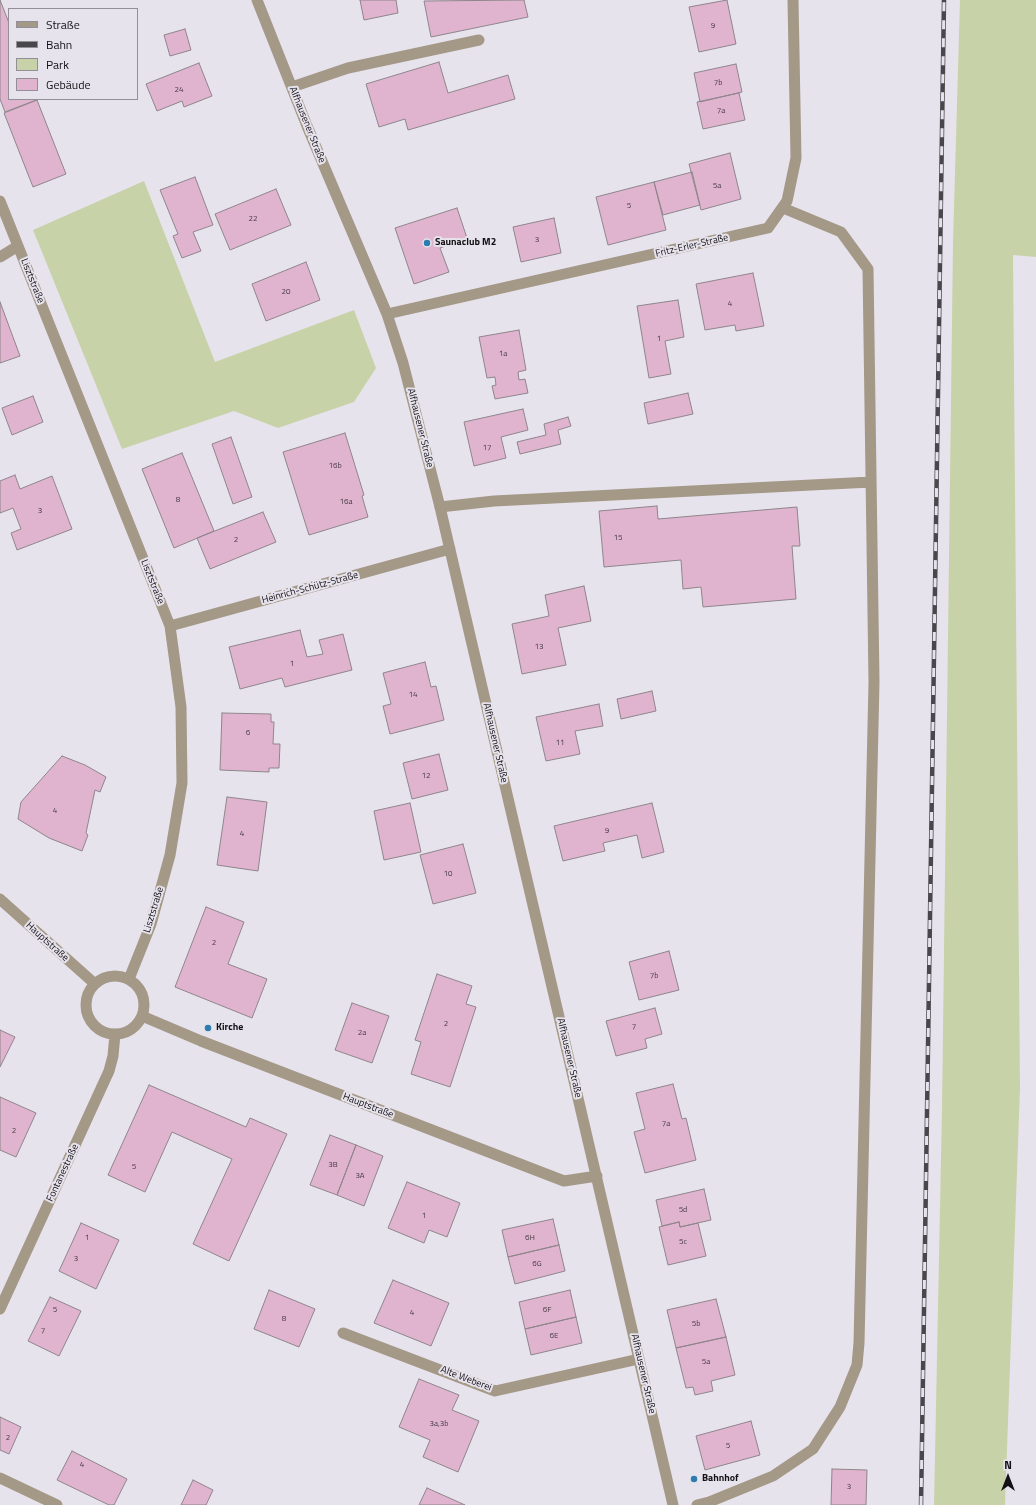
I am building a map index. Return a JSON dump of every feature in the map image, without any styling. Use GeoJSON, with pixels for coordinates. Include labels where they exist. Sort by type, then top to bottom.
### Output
{"type":"FeatureCollection","features":[{"type":"Feature","properties":{"kind":"street","name":"Alfhausener Straße"},"geometry":{"type":"LineString","coordinates":[[257,0],[307,126],[387,314],[403,363],[450,549],[673,1505]]}},
{"type":"Feature","properties":{"kind":"street","name":"Fritz-Erler-Straße"},"geometry":{"type":"LineString","coordinates":[[387,314],[768,228],[787,201],[796,158],[792,0]]}},
{"type":"Feature","properties":{"kind":"street"},"geometry":{"type":"LineString","coordinates":[[292,87],[348,68],[479,40]]}},
{"type":"Feature","properties":{"kind":"street","name":"Lisztstraße"},"geometry":{"type":"LineString","coordinates":[[0,201],[170,626],[181,707],[182,783],[170,855],[151,924],[129,980]]}},
{"type":"Feature","properties":{"kind":"street"},"geometry":{"type":"LineString","coordinates":[[697,1505],[709,1502],[773,1476],[813,1449],[840,1407],[857,1365],[860,1311],[874,682],[868,269],[841,232],[783,208]]}},
{"type":"Feature","properties":{"kind":"street"},"geometry":{"type":"LineString","coordinates":[[0,257],[18,246]]}},
{"type":"Feature","properties":{"kind":"street"},"geometry":{"type":"LineString","coordinates":[[440,507],[494,501],[871,482]]}},
{"type":"Feature","properties":{"kind":"street","name":"Heinrich-Schütz-Straße"},"geometry":{"type":"LineString","coordinates":[[170,626],[450,549]]}},
{"type":"Feature","properties":{"kind":"street","name":"Hauptstraße"},"geometry":{"type":"LineString","coordinates":[[0,899],[95,984]]}},
{"type":"Feature","properties":{"kind":"street"},"geometry":{"type":"LineString","coordinates":[[122,976],[129,980],[138,987],[143,995],[144,1004],[142,1016],[132,1029],[123,1034],[103,1032],[95,1027],[89,1019],[86,1009],[86,1000],[95,984],[104,978],[122,976]]}},
{"type":"Feature","properties":{"kind":"street","name":"Hauptstraße"},"geometry":{"type":"LineString","coordinates":[[142,1016],[201,1042],[564,1181],[597,1176]]}},
{"type":"Feature","properties":{"kind":"street","name":"Fontanestraße"},"geometry":{"type":"LineString","coordinates":[[0,1309],[109,1071],[113,1056],[115,1034]]}},
{"type":"Feature","properties":{"kind":"street","name":"Alte Weberei"},"geometry":{"type":"LineString","coordinates":[[343,1333],[496,1391],[639,1358]]}},
{"type":"Feature","properties":{"kind":"street"},"geometry":{"type":"LineString","coordinates":[[0,1478],[57,1505]]}},
{"type":"Feature","properties":{"kind":"green space"},"geometry":{"type":"Polygon","coordinates":[[[960,0],[1036,0],[1036,257],[1013,255],[1020,1088],[1005,1505],[934,1505],[942,1109],[953,242],[960,0]]]}},
{"type":"Feature","properties":{"kind":"green space"},"geometry":{"type":"Polygon","coordinates":[[[144,181],[215,362],[354,310],[376,368],[354,402],[278,428],[234,411],[122,449],[33,230],[144,181]]]}},
{"type":"Feature","properties":{"kind":"building"},"geometry":{"type":"Polygon","coordinates":[[[0,0],[8,20],[8,100],[36,100],[5,112],[0,99],[0,0]]]}},
{"type":"Feature","properties":{"kind":"building"},"geometry":{"type":"Polygon","coordinates":[[[360,0],[396,0],[398,13],[364,20],[360,0]]]}},
{"type":"Feature","properties":{"kind":"building"},"geometry":{"type":"Polygon","coordinates":[[[524,0],[528,17],[431,37],[424,1],[524,0]]]}},
{"type":"Feature","properties":{"kind":"building"},"geometry":{"type":"Polygon","coordinates":[[[727,0],[736,44],[699,52],[689,7],[727,0]]]}},
{"type":"Feature","properties":{"kind":"building"},"geometry":{"type":"Polygon","coordinates":[[[185,29],[191,50],[170,56],[164,35],[185,29]]]}},
{"type":"Feature","properties":{"kind":"building"},"geometry":{"type":"Polygon","coordinates":[[[439,62],[448,93],[508,75],[515,99],[408,130],[405,119],[379,127],[366,84],[439,62]]]}},
{"type":"Feature","properties":{"kind":"building"},"geometry":{"type":"Polygon","coordinates":[[[199,63],[212,96],[184,107],[182,101],[157,111],[146,84],[199,63]]]}},
{"type":"Feature","properties":{"kind":"building"},"geometry":{"type":"Polygon","coordinates":[[[736,64],[742,92],[700,102],[694,73],[736,64]]]}},
{"type":"Feature","properties":{"kind":"building"},"geometry":{"type":"Polygon","coordinates":[[[739,93],[745,120],[703,129],[697,102],[739,93]]]}},
{"type":"Feature","properties":{"kind":"building"},"geometry":{"type":"Polygon","coordinates":[[[37,100],[66,174],[33,187],[4,113],[37,100]]]}},
{"type":"Feature","properties":{"kind":"building"},"geometry":{"type":"Polygon","coordinates":[[[730,153],[741,199],[701,210],[689,164],[730,153]]]}},
{"type":"Feature","properties":{"kind":"building"},"geometry":{"type":"Polygon","coordinates":[[[692,172],[700,205],[663,215],[654,182],[692,172]]]}},
{"type":"Feature","properties":{"kind":"building"},"geometry":{"type":"Polygon","coordinates":[[[195,177],[213,225],[193,232],[201,251],[182,258],[173,236],[178,234],[160,190],[195,177]]]}},
{"type":"Feature","properties":{"kind":"building"},"geometry":{"type":"Polygon","coordinates":[[[654,182],[666,230],[608,245],[596,197],[654,182]]]}},
{"type":"Feature","properties":{"kind":"building"},"geometry":{"type":"Polygon","coordinates":[[[276,189],[291,225],[230,250],[215,214],[276,189]]]}},
{"type":"Feature","properties":{"kind":"building","name":"Saunaclub M2"},"geometry":{"type":"Polygon","coordinates":[[[457,208],[467,238],[440,248],[449,272],[414,284],[395,228],[457,208]]]}},
{"type":"Feature","properties":{"kind":"building"},"geometry":{"type":"Polygon","coordinates":[[[554,218],[561,253],[521,262],[513,227],[554,218]]]}},
{"type":"Feature","properties":{"kind":"building"},"geometry":{"type":"Polygon","coordinates":[[[306,262],[320,300],[266,321],[252,284],[306,262]]]}},
{"type":"Feature","properties":{"kind":"building"},"geometry":{"type":"Polygon","coordinates":[[[753,273],[764,326],[736,331],[735,325],[705,330],[696,284],[753,273]]]}},
{"type":"Feature","properties":{"kind":"building"},"geometry":{"type":"Polygon","coordinates":[[[678,300],[684,337],[665,341],[671,374],[649,378],[637,306],[678,300]]]}},
{"type":"Feature","properties":{"kind":"building"},"geometry":{"type":"Polygon","coordinates":[[[0,302],[20,356],[0,363],[0,302]]]}},
{"type":"Feature","properties":{"kind":"building"},"geometry":{"type":"Polygon","coordinates":[[[519,330],[526,370],[518,372],[519,380],[525,379],[528,393],[495,399],[492,386],[496,385],[495,377],[487,378],[479,337],[519,330]]]}},
{"type":"Feature","properties":{"kind":"building"},"geometry":{"type":"Polygon","coordinates":[[[688,393],[693,414],[648,424],[644,403],[688,393]]]}},
{"type":"Feature","properties":{"kind":"building"},"geometry":{"type":"Polygon","coordinates":[[[33,396],[43,422],[12,435],[2,408],[33,396]]]}},
{"type":"Feature","properties":{"kind":"building"},"geometry":{"type":"Polygon","coordinates":[[[523,409],[528,430],[501,437],[506,458],[474,466],[464,422],[523,409]]]}},
{"type":"Feature","properties":{"kind":"building"},"geometry":{"type":"Polygon","coordinates":[[[568,417],[571,426],[558,430],[561,444],[520,454],[517,442],[546,435],[544,424],[568,417]]]}},
{"type":"Feature","properties":{"kind":"building"},"geometry":{"type":"Polygon","coordinates":[[[345,433],[364,495],[362,496],[368,517],[309,535],[283,452],[345,433]]]}},
{"type":"Feature","properties":{"kind":"building"},"geometry":{"type":"Polygon","coordinates":[[[231,437],[252,497],[233,504],[212,444],[231,437]]]}},
{"type":"Feature","properties":{"kind":"building"},"geometry":{"type":"Polygon","coordinates":[[[182,453],[214,531],[174,548],[142,469],[182,453]]]}},
{"type":"Feature","properties":{"kind":"building"},"geometry":{"type":"Polygon","coordinates":[[[15,475],[20,489],[52,476],[72,529],[17,550],[11,533],[21,529],[13,508],[0,513],[0,481],[15,475]]]}},
{"type":"Feature","properties":{"kind":"building"},"geometry":{"type":"Polygon","coordinates":[[[657,506],[658,519],[797,507],[800,546],[792,546],[796,599],[703,607],[701,587],[683,589],[681,560],[604,567],[599,511],[657,506]]]}},
{"type":"Feature","properties":{"kind":"building"},"geometry":{"type":"Polygon","coordinates":[[[263,512],[276,542],[210,569],[197,538],[263,512]]]}},
{"type":"Feature","properties":{"kind":"building"},"geometry":{"type":"Polygon","coordinates":[[[584,586],[591,621],[558,628],[566,665],[522,674],[512,624],[549,616],[545,595],[584,586]]]}},
{"type":"Feature","properties":{"kind":"building"},"geometry":{"type":"Polygon","coordinates":[[[300,630],[307,657],[323,654],[319,640],[343,634],[352,670],[285,687],[282,678],[240,689],[229,647],[300,630]]]}},
{"type":"Feature","properties":{"kind":"building"},"geometry":{"type":"Polygon","coordinates":[[[425,662],[431,687],[436,686],[444,720],[390,734],[383,706],[391,704],[383,673],[425,662]]]}},
{"type":"Feature","properties":{"kind":"building"},"geometry":{"type":"Polygon","coordinates":[[[652,691],[656,711],[621,719],[617,699],[652,691]]]}},
{"type":"Feature","properties":{"kind":"building"},"geometry":{"type":"Polygon","coordinates":[[[599,704],[603,726],[575,731],[580,754],[546,761],[536,717],[599,704]]]}},
{"type":"Feature","properties":{"kind":"building"},"geometry":{"type":"Polygon","coordinates":[[[222,713],[271,714],[271,722],[274,722],[273,744],[280,744],[279,768],[269,768],[269,772],[220,770],[222,713]]]}},
{"type":"Feature","properties":{"kind":"building"},"geometry":{"type":"Polygon","coordinates":[[[439,754],[448,790],[412,799],[403,763],[439,754]]]}},
{"type":"Feature","properties":{"kind":"building"},"geometry":{"type":"Polygon","coordinates":[[[62,756],[85,765],[106,777],[100,792],[95,790],[86,833],[88,835],[82,851],[49,838],[18,819],[21,802],[62,756]]]}},
{"type":"Feature","properties":{"kind":"building"},"geometry":{"type":"Polygon","coordinates":[[[227,797],[267,802],[258,871],[217,865],[227,797]]]}},
{"type":"Feature","properties":{"kind":"building"},"geometry":{"type":"Polygon","coordinates":[[[410,803],[421,852],[384,860],[374,811],[410,803]]]}},
{"type":"Feature","properties":{"kind":"building"},"geometry":{"type":"Polygon","coordinates":[[[652,803],[664,852],[642,858],[637,835],[603,843],[605,851],[563,861],[554,826],[652,803]]]}},
{"type":"Feature","properties":{"kind":"building"},"geometry":{"type":"Polygon","coordinates":[[[463,844],[476,893],[433,904],[420,855],[463,844]]]}},
{"type":"Feature","properties":{"kind":"building"},"geometry":{"type":"Polygon","coordinates":[[[206,907],[244,922],[228,964],[267,979],[252,1018],[175,987],[206,907]]]}},
{"type":"Feature","properties":{"kind":"building"},"geometry":{"type":"Polygon","coordinates":[[[669,951],[679,990],[639,1000],[629,962],[669,951]]]}},
{"type":"Feature","properties":{"kind":"building"},"geometry":{"type":"Polygon","coordinates":[[[437,974],[472,986],[466,1004],[476,1007],[450,1087],[411,1074],[421,1042],[415,1040],[437,974]]]}},
{"type":"Feature","properties":{"kind":"building"},"geometry":{"type":"Polygon","coordinates":[[[352,1003],[389,1016],[372,1063],[335,1050],[352,1003]]]}},
{"type":"Feature","properties":{"kind":"building"},"geometry":{"type":"Polygon","coordinates":[[[655,1008],[662,1034],[645,1039],[647,1048],[616,1056],[606,1021],[655,1008]]]}},
{"type":"Feature","properties":{"kind":"building"},"geometry":{"type":"Polygon","coordinates":[[[0,1030],[15,1037],[0,1067],[0,1030]]]}},
{"type":"Feature","properties":{"kind":"building"},"geometry":{"type":"Polygon","coordinates":[[[673,1084],[682,1119],[686,1118],[696,1160],[645,1173],[634,1132],[645,1129],[636,1093],[673,1084]]]}},
{"type":"Feature","properties":{"kind":"building"},"geometry":{"type":"Polygon","coordinates":[[[149,1085],[246,1127],[250,1118],[287,1134],[229,1261],[193,1244],[232,1159],[172,1132],[145,1192],[108,1175],[149,1085]]]}},
{"type":"Feature","properties":{"kind":"building"},"geometry":{"type":"Polygon","coordinates":[[[0,1097],[36,1113],[16,1157],[0,1150],[0,1097]]]}},
{"type":"Feature","properties":{"kind":"building"},"geometry":{"type":"Polygon","coordinates":[[[330,1135],[356,1145],[337,1195],[310,1185],[330,1135]]]}},
{"type":"Feature","properties":{"kind":"building"},"geometry":{"type":"Polygon","coordinates":[[[356,1145],[383,1156],[364,1206],[337,1195],[356,1145]]]}},
{"type":"Feature","properties":{"kind":"building"},"geometry":{"type":"Polygon","coordinates":[[[407,1182],[460,1203],[447,1237],[429,1230],[424,1243],[388,1228],[407,1182]]]}},
{"type":"Feature","properties":{"kind":"building"},"geometry":{"type":"Polygon","coordinates":[[[704,1189],[711,1220],[680,1227],[679,1222],[662,1226],[656,1200],[704,1189]]]}},
{"type":"Feature","properties":{"kind":"building"},"geometry":{"type":"Polygon","coordinates":[[[553,1219],[559,1245],[508,1257],[502,1230],[553,1219]]]}},
{"type":"Feature","properties":{"kind":"building"},"geometry":{"type":"Polygon","coordinates":[[[679,1222],[680,1227],[698,1223],[706,1256],[668,1265],[659,1227],[679,1222]]]}},
{"type":"Feature","properties":{"kind":"building"},"geometry":{"type":"Polygon","coordinates":[[[81,1223],[119,1240],[96,1289],[59,1271],[81,1223]]]}},
{"type":"Feature","properties":{"kind":"building"},"geometry":{"type":"Polygon","coordinates":[[[559,1245],[565,1271],[515,1284],[508,1257],[559,1245]]]}},
{"type":"Feature","properties":{"kind":"building"},"geometry":{"type":"Polygon","coordinates":[[[393,1280],[449,1303],[431,1346],[374,1323],[393,1280]]]}},
{"type":"Feature","properties":{"kind":"building"},"geometry":{"type":"Polygon","coordinates":[[[269,1290],[315,1309],[299,1347],[254,1329],[269,1290]]]}},
{"type":"Feature","properties":{"kind":"building"},"geometry":{"type":"Polygon","coordinates":[[[570,1290],[576,1317],[525,1329],[519,1302],[570,1290]]]}},
{"type":"Feature","properties":{"kind":"building"},"geometry":{"type":"Polygon","coordinates":[[[50,1297],[81,1311],[59,1356],[28,1341],[50,1297]]]}},
{"type":"Feature","properties":{"kind":"building"},"geometry":{"type":"Polygon","coordinates":[[[716,1299],[726,1337],[676,1348],[667,1310],[716,1299]]]}},
{"type":"Feature","properties":{"kind":"building"},"geometry":{"type":"Polygon","coordinates":[[[576,1317],[582,1343],[531,1355],[525,1329],[576,1317]]]}},
{"type":"Feature","properties":{"kind":"building"},"geometry":{"type":"Polygon","coordinates":[[[726,1337],[735,1375],[711,1381],[713,1391],[695,1395],[693,1387],[686,1388],[676,1348],[726,1337]]]}},
{"type":"Feature","properties":{"kind":"building"},"geometry":{"type":"Polygon","coordinates":[[[419,1379],[459,1395],[452,1410],[479,1421],[458,1472],[423,1457],[430,1440],[399,1427],[419,1379]]]}},
{"type":"Feature","properties":{"kind":"building"},"geometry":{"type":"Polygon","coordinates":[[[0,1417],[21,1427],[9,1454],[0,1450],[0,1417]]]}},
{"type":"Feature","properties":{"kind":"building"},"geometry":{"type":"Polygon","coordinates":[[[751,1421],[760,1455],[705,1470],[696,1436],[751,1421]]]}},
{"type":"Feature","properties":{"kind":"building"},"geometry":{"type":"Polygon","coordinates":[[[72,1451],[127,1479],[114,1505],[109,1505],[57,1480],[72,1451]]]}},
{"type":"Feature","properties":{"kind":"building"},"geometry":{"type":"Polygon","coordinates":[[[832,1469],[867,1470],[866,1505],[831,1505],[832,1469]]]}},
{"type":"Feature","properties":{"kind":"building"},"geometry":{"type":"Polygon","coordinates":[[[193,1480],[213,1490],[206,1505],[181,1505],[193,1480]]]}},
{"type":"Feature","properties":{"kind":"building"},"geometry":{"type":"Polygon","coordinates":[[[427,1488],[465,1505],[419,1505],[427,1488]]]}},
{"type":"Feature","properties":{"kind":"railway"},"geometry":{"type":"LineString","coordinates":[[921,1505],[944,0]]}},
{"type":"Feature","properties":{"kind":"place","name":"Saunaclub M2"},"geometry":{"type":"Point","coordinates":[427,243]}},
{"type":"Feature","properties":{"kind":"place","name":"Kirche"},"geometry":{"type":"Point","coordinates":[208,1028]}},
{"type":"Feature","properties":{"kind":"place","name":"Bahnhof"},"geometry":{"type":"Point","coordinates":[694,1479]}}]}
